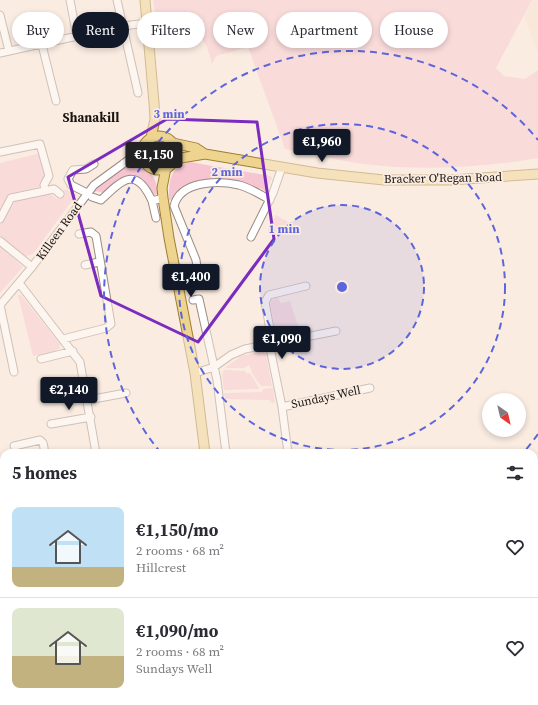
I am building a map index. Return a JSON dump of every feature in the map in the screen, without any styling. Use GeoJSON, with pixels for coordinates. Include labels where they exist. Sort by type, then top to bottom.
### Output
{"type":"FeatureCollection","features":[{"type":"Feature","properties":{"kind":"main road"},"geometry":{"type":"LineString","coordinates":[[145,0],[146,12]]}},
{"type":"Feature","properties":{"kind":"main road"},"geometry":{"type":"LineString","coordinates":[[149,48],[154,119],[151,138]]}},
{"type":"Feature","properties":{"kind":"main road"},"geometry":{"type":"LineString","coordinates":[[154,119],[164,136],[173,143],[176,151],[175,159],[166,168],[162,188]]}},
{"type":"Feature","properties":{"kind":"main road"},"geometry":{"type":"LineString","coordinates":[[164,136],[151,138],[144,144],[142,150],[144,161],[155,169],[162,188],[169,238],[195,373],[204,449]]}},
{"type":"Feature","properties":{"kind":"main road","name":"Bracker O'Regan Road"},"geometry":{"type":"LineString","coordinates":[[173,143],[196,148],[205,154]]}},
{"type":"Feature","properties":{"kind":"main road","name":"Bracker O'Regan Road"},"geometry":{"type":"LineString","coordinates":[[175,159],[205,154],[282,167],[378,179],[415,181],[493,178],[538,174]]}},
{"type":"Feature","properties":{"kind":"main road"},"geometry":{"type":"LineString","coordinates":[[155,169],[166,168]]}},
{"type":"Feature","properties":{"kind":"street"},"geometry":{"type":"LineString","coordinates":[[70,0],[72,12]]}},
{"type":"Feature","properties":{"kind":"street"},"geometry":{"type":"LineString","coordinates":[[117,0],[120,12]]}},
{"type":"Feature","properties":{"kind":"street"},"geometry":{"type":"LineString","coordinates":[[0,15],[9,51]]}},
{"type":"Feature","properties":{"kind":"street"},"geometry":{"type":"LineString","coordinates":[[0,53],[26,48]]}},
{"type":"Feature","properties":{"kind":"street"},"geometry":{"type":"LineString","coordinates":[[43,48],[56,101]]}},
{"type":"Feature","properties":{"kind":"street"},"geometry":{"type":"LineString","coordinates":[[128,48],[138,94]]}},
{"type":"Feature","properties":{"kind":"street"},"geometry":{"type":"LineString","coordinates":[[0,152],[40,144],[49,176],[44,185],[44,191]]}},
{"type":"Feature","properties":{"kind":"street","name":"Killeen Road"},"geometry":{"type":"LineString","coordinates":[[0,305],[90,195],[101,178],[142,150]]}},
{"type":"Feature","properties":{"kind":"street"},"geometry":{"type":"LineString","coordinates":[[124,163],[144,161]]}},
{"type":"Feature","properties":{"kind":"street"},"geometry":{"type":"LineString","coordinates":[[94,164],[86,169],[73,170],[68,179],[71,184],[100,200],[121,181],[132,178],[141,182],[152,201],[156,218]]}},
{"type":"Feature","properties":{"kind":"street"},"geometry":{"type":"LineString","coordinates":[[251,237],[270,200],[282,167]]}},
{"type":"Feature","properties":{"kind":"street"},"geometry":{"type":"LineString","coordinates":[[199,282],[196,260],[174,206],[180,194],[188,187],[210,183],[225,183],[239,185],[270,200]]}},
{"type":"Feature","properties":{"kind":"street"},"geometry":{"type":"LineString","coordinates":[[0,219],[12,198],[54,189],[60,194]]}},
{"type":"Feature","properties":{"kind":"street"},"geometry":{"type":"LineString","coordinates":[[152,201],[163,198]]}},
{"type":"Feature","properties":{"kind":"street"},"geometry":{"type":"LineString","coordinates":[[63,339],[106,328],[110,325],[111,320],[99,262],[96,236],[91,232],[79,234]]}},
{"type":"Feature","properties":{"kind":"street"},"geometry":{"type":"LineString","coordinates":[[0,241],[32,267]]}},
{"type":"Feature","properties":{"kind":"street"},"geometry":{"type":"LineString","coordinates":[[85,265],[99,262]]}},
{"type":"Feature","properties":{"kind":"street"},"geometry":{"type":"LineString","coordinates":[[187,277],[197,273]]}},
{"type":"Feature","properties":{"kind":"street"},"geometry":{"type":"LineString","coordinates":[[19,283],[80,362],[88,400],[95,449]]}},
{"type":"Feature","properties":{"kind":"street","name":"Sundays Well"},"geometry":{"type":"LineString","coordinates":[[287,449],[282,406],[269,343],[272,335],[265,302],[269,295],[306,286]]}},
{"type":"Feature","properties":{"kind":"street"},"geometry":{"type":"LineString","coordinates":[[193,300],[199,299],[217,380],[226,449]]}},
{"type":"Feature","properties":{"kind":"street"},"geometry":{"type":"LineString","coordinates":[[0,305],[14,372]]}},
{"type":"Feature","properties":{"kind":"street"},"geometry":{"type":"LineString","coordinates":[[195,373],[214,367],[240,351],[269,343],[336,331]]}},
{"type":"Feature","properties":{"kind":"street"},"geometry":{"type":"LineString","coordinates":[[41,359],[73,351]]}},
{"type":"Feature","properties":{"kind":"street","name":"Sundays Well"},"geometry":{"type":"LineString","coordinates":[[282,406],[370,388]]}},
{"type":"Feature","properties":{"kind":"street"},"geometry":{"type":"LineString","coordinates":[[88,400],[126,393]]}},
{"type":"Feature","properties":{"kind":"street"},"geometry":{"type":"LineString","coordinates":[[51,424],[91,417]]}},
{"type":"Feature","properties":{"kind":"street"},"geometry":{"type":"LineString","coordinates":[[14,446],[40,440],[43,443],[44,449]]}},
{"type":"Feature","properties":{"kind":"highlighted area"},"geometry":{"type":"Polygon","coordinates":[[[167,119],[257,122],[274,239],[198,342],[101,296],[68,177],[167,119]]]}},
{"type":"Feature","properties":{"kind":"shaded area"},"geometry":{"type":"Polygon","coordinates":[[[153,0],[532,0],[496,68],[504,76],[525,79],[538,70],[538,158],[474,166],[430,168],[355,163],[285,149],[248,48],[268,48],[268,12],[213,12],[213,48],[244,48],[216,56],[212,64],[205,44],[205,12],[155,12],[153,0]]]}},
{"type":"Feature","properties":{"kind":"shaded area"},"geometry":{"type":"Polygon","coordinates":[[[532,0],[538,0],[538,53],[524,18],[532,0]]]}},
{"type":"Feature","properties":{"kind":"shaded area"},"geometry":{"type":"Polygon","coordinates":[[[41,153],[46,175],[39,187],[9,194],[0,208],[0,163],[41,153]]]}},
{"type":"Feature","properties":{"kind":"shaded area"},"geometry":{"type":"Polygon","coordinates":[[[190,162],[271,176],[272,178],[265,191],[260,188],[258,190],[203,181],[189,184],[169,201],[170,182],[174,172],[183,164],[190,162]]]}},
{"type":"Feature","properties":{"kind":"shaded area"},"geometry":{"type":"Polygon","coordinates":[[[138,165],[150,172],[155,180],[158,194],[154,195],[143,179],[128,175],[114,182],[103,193],[97,191],[91,194],[106,179],[118,171],[138,165]]]}},
{"type":"Feature","properties":{"kind":"shaded area"},"geometry":{"type":"Polygon","coordinates":[[[66,189],[76,195],[33,254],[24,257],[0,237],[0,225],[16,200],[49,193],[57,199],[66,189]]]}},
{"type":"Feature","properties":{"kind":"shaded area"},"geometry":{"type":"Polygon","coordinates":[[[276,215],[288,222],[279,237],[268,231],[276,215]]]}},
{"type":"Feature","properties":{"kind":"shaded area"},"geometry":{"type":"Polygon","coordinates":[[[0,246],[23,267],[0,293],[0,246]]]}},
{"type":"Feature","properties":{"kind":"shaded area"},"geometry":{"type":"Polygon","coordinates":[[[18,295],[21,295],[60,344],[60,348],[52,353],[33,356],[18,295]]]}},
{"type":"Feature","properties":{"kind":"shaded area"},"geometry":{"type":"Polygon","coordinates":[[[277,297],[281,303],[290,301],[299,329],[297,329],[299,335],[280,338],[276,335],[270,304],[272,300],[277,297]]]}},
{"type":"Feature","properties":{"kind":"shaded area"},"geometry":{"type":"Polygon","coordinates":[[[262,351],[266,354],[272,386],[261,386],[251,372],[252,371],[249,365],[244,368],[225,368],[241,356],[262,351]]]}},
{"type":"Feature","properties":{"kind":"shaded area"},"geometry":{"type":"Polygon","coordinates":[[[224,370],[245,371],[247,374],[250,373],[259,388],[224,390],[222,374],[224,370]]]}},
{"type":"Feature","properties":{"kind":"shaded area"},"geometry":{"type":"Polygon","coordinates":[[[273,388],[275,402],[272,403],[269,400],[225,399],[224,393],[262,392],[263,389],[273,388]]]}},
{"type":"Feature","properties":{"kind":"district","name":"Shanakill"},"geometry":{"type":"Point","coordinates":[91,117]}}]}
